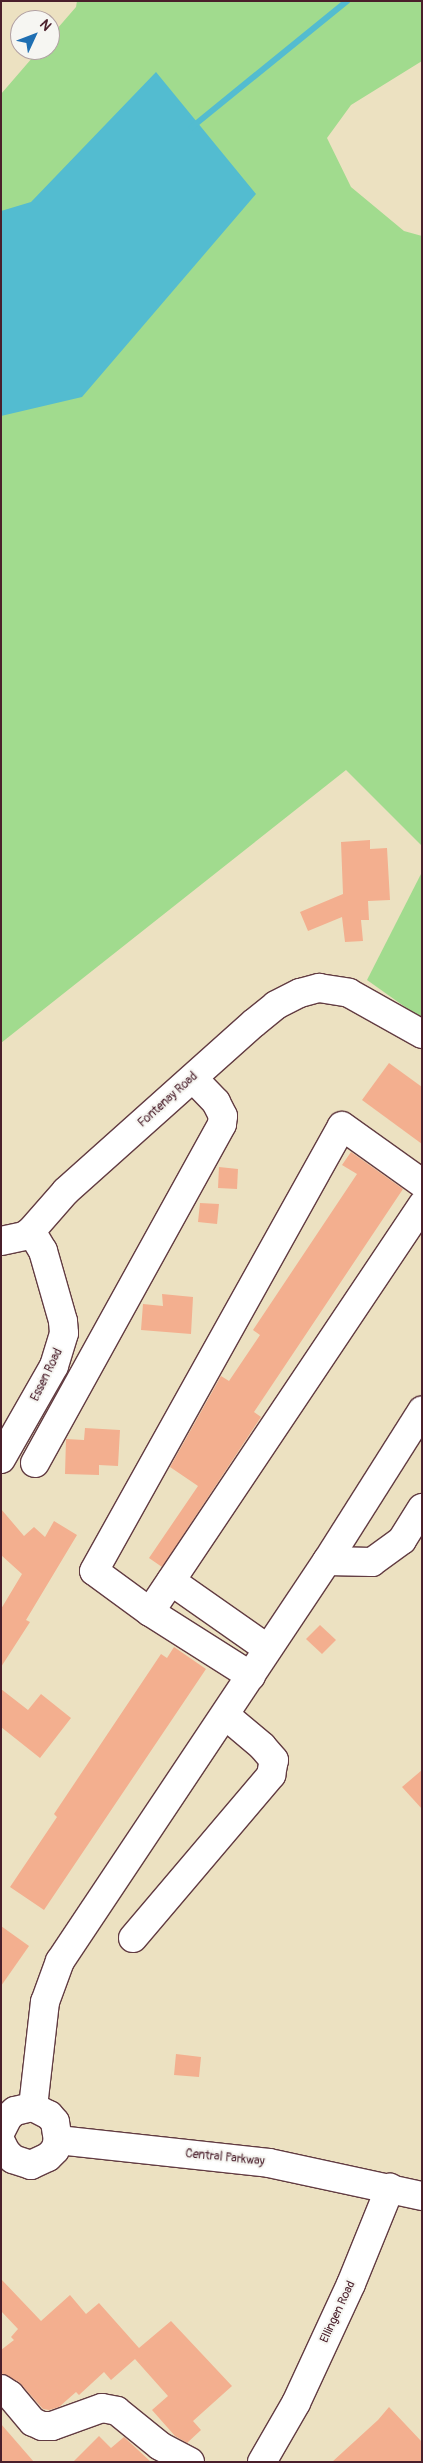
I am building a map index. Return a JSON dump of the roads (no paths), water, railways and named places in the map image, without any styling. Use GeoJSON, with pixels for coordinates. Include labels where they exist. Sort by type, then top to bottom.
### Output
{"type":"FeatureCollection","features":[{"type":"Feature","properties":{"kind":"street","name":"Fontenay Road"},"geometry":{"type":"LineString","coordinates":[[31,1231],[66,1191],[276,1005],[300,993],[319,988],[349,993],[422,1034]]}},
{"type":"Feature","properties":{"kind":"street"},"geometry":{"type":"LineString","coordinates":[[34,1462],[222,1124],[223,1116],[216,1102],[193,1078]]}},
{"type":"Feature","properties":{"kind":"street"},"geometry":{"type":"LineString","coordinates":[[251,1676],[150,1612],[94,1571],[342,1126],[422,1183]]}},
{"type":"Feature","properties":{"kind":"street"},"geometry":{"type":"LineString","coordinates":[[150,1612],[422,1205]]}},
{"type":"Feature","properties":{"kind":"street"},"geometry":{"type":"LineString","coordinates":[[1,1241],[24,1236],[31,1231]]}},
{"type":"Feature","properties":{"kind":"street","name":"Essen Road"},"geometry":{"type":"LineString","coordinates":[[1,1459],[54,1366],[64,1333],[63,1321],[45,1256],[31,1231]]}},
{"type":"Feature","properties":{"kind":"street"},"geometry":{"type":"LineString","coordinates":[[33,2107],[45,2002],[60,1961],[327,1561],[422,1411]]}},
{"type":"Feature","properties":{"kind":"street"},"geometry":{"type":"LineString","coordinates":[[327,1561],[372,1562],[402,1540],[422,1508]]}},
{"type":"Feature","properties":{"kind":"street"},"geometry":{"type":"LineString","coordinates":[[171,1581],[268,1649]]}},
{"type":"Feature","properties":{"kind":"street"},"geometry":{"type":"LineString","coordinates":[[133,1938],[271,1775],[274,1760],[262,1746],[225,1715]]}},
{"type":"Feature","properties":{"kind":"street"},"geometry":{"type":"LineString","coordinates":[[1,2131],[8,2116],[15,2111],[33,2107],[49,2115],[58,2131],[55,2150],[48,2157],[31,2164],[12,2159],[1,2142]]}},
{"type":"Feature","properties":{"kind":"street","name":"Central Parkway"},"geometry":{"type":"LineString","coordinates":[[58,2140],[269,2163],[390,2188]]}},
{"type":"Feature","properties":{"kind":"street"},"geometry":{"type":"LineString","coordinates":[[390,2188],[422,2196]]}},
{"type":"Feature","properties":{"kind":"street","name":"Ellingen Road"},"geometry":{"type":"LineString","coordinates":[[262,2462],[300,2395],[351,2284],[390,2188]]}},
{"type":"Feature","properties":{"kind":"street"},"geometry":{"type":"LineString","coordinates":[[1,2389],[10,2395],[33,2422],[42,2426],[52,2426],[102,2408],[111,2409],[124,2415],[163,2454],[190,2462]]}},
{"type":"Feature","properties":{"kind":"water"},"geometry":{"type":"Polygon","coordinates":[[[156,72],[256,194],[82,397],[1,416],[1,211],[31,202],[156,72]]]}},
{"type":"Feature","properties":{"kind":"waterway"},"geometry":{"type":"LineString","coordinates":[[192,127],[347,1]]}}]}
